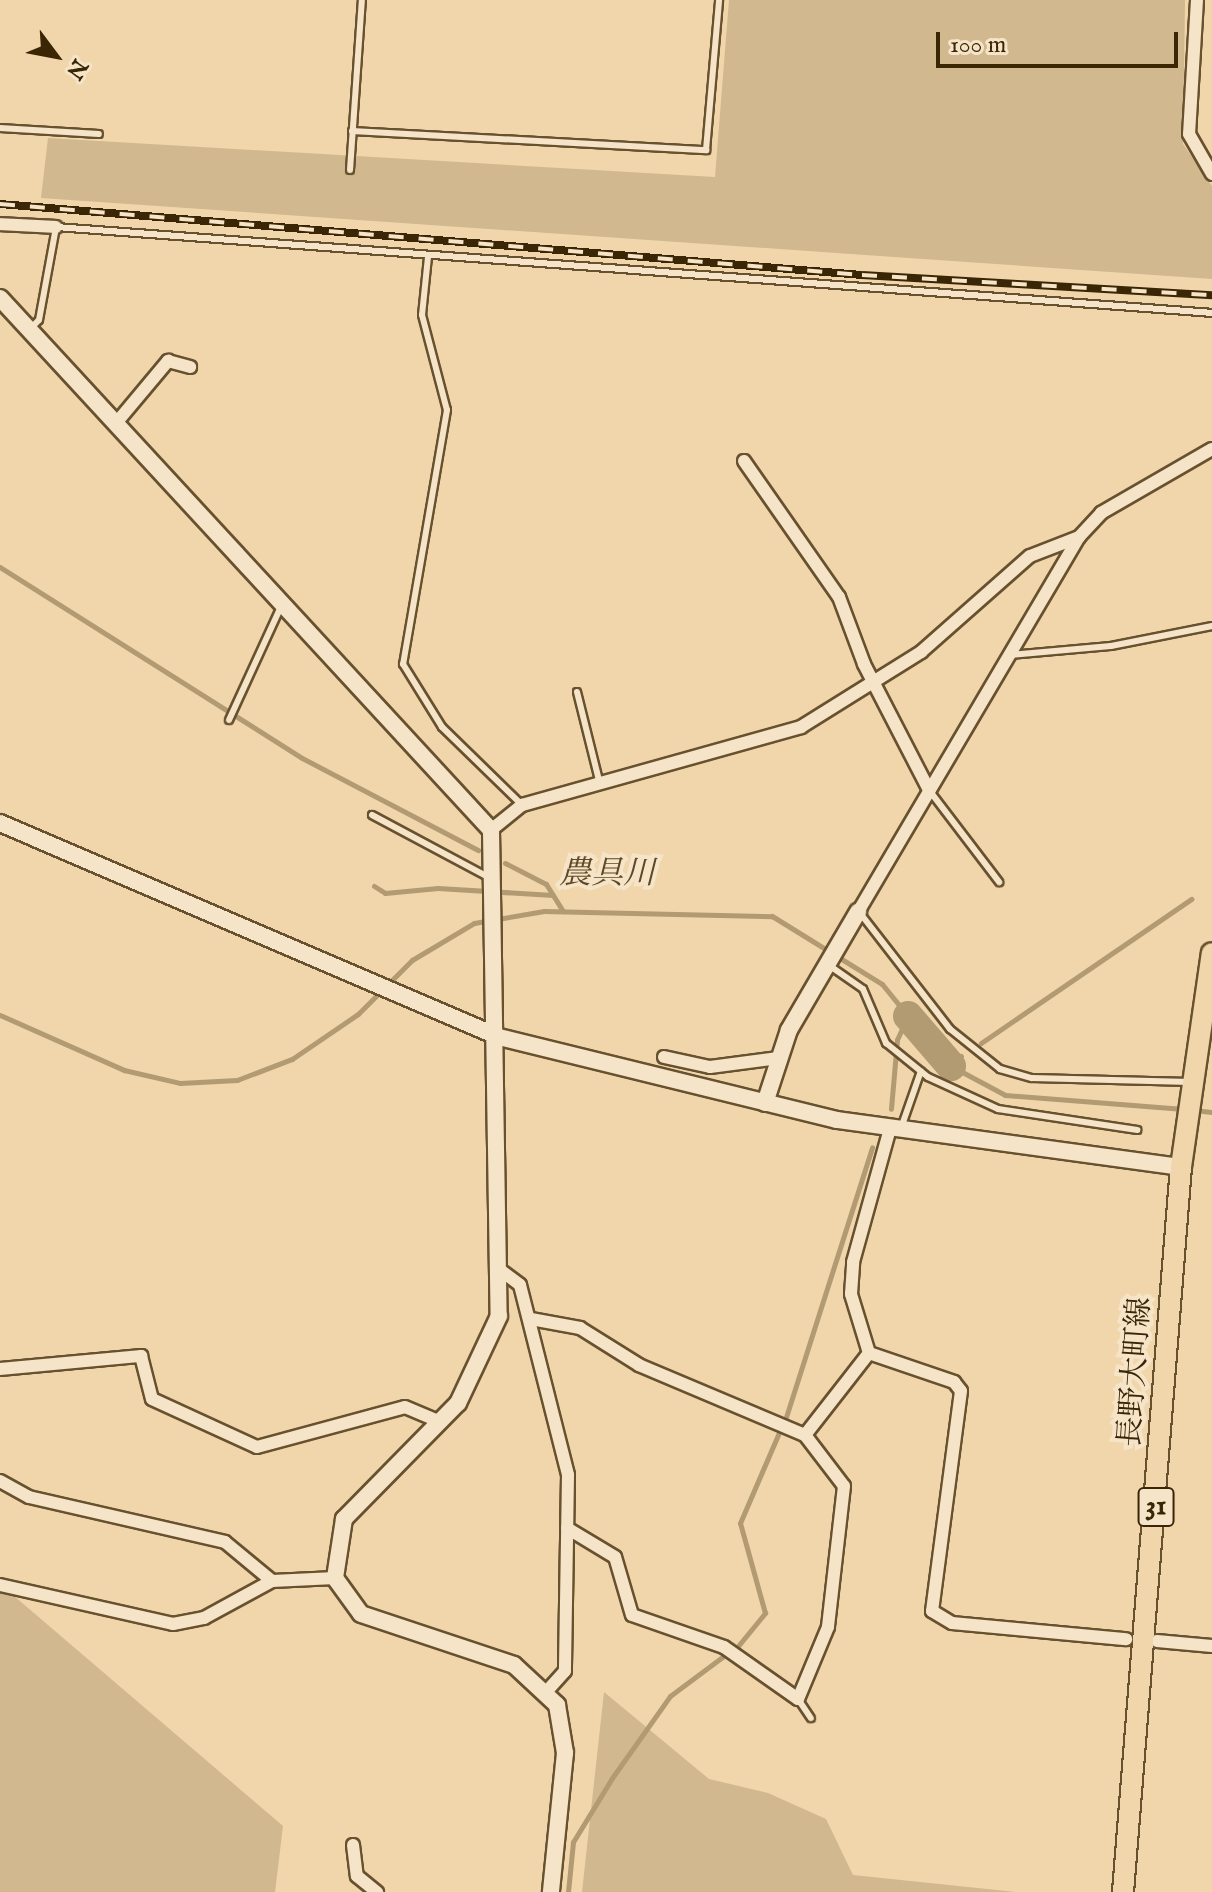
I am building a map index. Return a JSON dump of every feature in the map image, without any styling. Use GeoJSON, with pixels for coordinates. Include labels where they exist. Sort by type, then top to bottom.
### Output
{"type":"FeatureCollection","features":[{"type":"Feature","properties":{"kind":"main road","name":"長野大町線"},"geometry":{"type":"LineString","coordinates":[[1123,1892],[1181,1167],[1190,1086],[1212,953]]}},
{"type":"Feature","properties":{"kind":"street"},"geometry":{"type":"LineString","coordinates":[[1197,0],[1189,134],[1212,174]]}},
{"type":"Feature","properties":{"kind":"street"},"geometry":{"type":"LineString","coordinates":[[0,224],[56,227]]}},
{"type":"Feature","properties":{"kind":"street"},"geometry":{"type":"LineString","coordinates":[[0,298],[284,601],[491,830],[497,931],[503,1272],[494,1336],[471,1384],[440,1422],[344,1519],[335,1578],[346,1600],[381,1624],[514,1665],[546,1692],[563,1721],[565,1753],[551,1892]]}},
{"type":"Feature","properties":{"kind":"street"},"geometry":{"type":"LineString","coordinates":[[117,422],[168,361],[190,367]]}},
{"type":"Feature","properties":{"kind":"street"},"geometry":{"type":"LineString","coordinates":[[765,1103],[778,1058],[830,960],[1079,537],[1101,513],[1212,449]]}},
{"type":"Feature","properties":{"kind":"street"},"geometry":{"type":"LineString","coordinates":[[744,461],[817,558],[929,790]]}},
{"type":"Feature","properties":{"kind":"street"},"geometry":{"type":"LineString","coordinates":[[491,830],[522,805],[774,740],[875,683],[1030,556],[1079,537]]}},
{"type":"Feature","properties":{"kind":"street"},"geometry":{"type":"LineString","coordinates":[[0,823],[365,984],[499,1037],[765,1103],[895,1130],[1181,1167]]}},
{"type":"Feature","properties":{"kind":"street"},"geometry":{"type":"LineString","coordinates":[[664,1057],[710,1067],[778,1058]]}},
{"type":"Feature","properties":{"kind":"street"},"geometry":{"type":"LineString","coordinates":[[869,1353],[851,1294],[853,1262],[895,1130]]}},
{"type":"Feature","properties":{"kind":"street"},"geometry":{"type":"LineString","coordinates":[[503,1272],[520,1285],[531,1319],[568,1475],[565,1671],[546,1692]]}},
{"type":"Feature","properties":{"kind":"street"},"geometry":{"type":"LineString","coordinates":[[531,1319],[580,1328],[639,1365],[805,1435],[847,1500],[828,1627],[798,1699],[724,1647],[632,1615],[615,1557],[567,1528]]}},
{"type":"Feature","properties":{"kind":"street"},"geometry":{"type":"LineString","coordinates":[[805,1435],[869,1353]]}},
{"type":"Feature","properties":{"kind":"street"},"geometry":{"type":"LineString","coordinates":[[869,1353],[961,1391],[932,1611],[952,1623],[1126,1639]]}},
{"type":"Feature","properties":{"kind":"street"},"geometry":{"type":"LineString","coordinates":[[0,1369],[141,1356],[152,1399],[257,1447],[405,1407],[440,1422]]}},
{"type":"Feature","properties":{"kind":"street"},"geometry":{"type":"LineString","coordinates":[[0,1481],[29,1497],[225,1542],[272,1581]]}},
{"type":"Feature","properties":{"kind":"street"},"geometry":{"type":"LineString","coordinates":[[0,1585],[173,1624],[204,1618],[272,1581],[335,1578]]}},
{"type":"Feature","properties":{"kind":"street"},"geometry":{"type":"LineString","coordinates":[[1157,1641],[1212,1646]]}},
{"type":"Feature","properties":{"kind":"street"},"geometry":{"type":"LineString","coordinates":[[353,1845],[357,1876],[377,1892]]}},
{"type":"Feature","properties":{"kind":"lane"},"geometry":{"type":"LineString","coordinates":[[350,170],[362,0]]}},
{"type":"Feature","properties":{"kind":"lane"},"geometry":{"type":"LineString","coordinates":[[352,131],[706,150],[719,0]]}},
{"type":"Feature","properties":{"kind":"lane"},"geometry":{"type":"LineString","coordinates":[[0,128],[99,134]]}},
{"type":"Feature","properties":{"kind":"lane"},"geometry":{"type":"LineString","coordinates":[[29,329],[39,320],[56,227],[1212,313]]}},
{"type":"Feature","properties":{"kind":"lane"},"geometry":{"type":"LineString","coordinates":[[428,257],[422,315],[447,410],[400,649],[442,727],[522,805]]}},
{"type":"Feature","properties":{"kind":"lane"},"geometry":{"type":"LineString","coordinates":[[229,719],[284,601]]}},
{"type":"Feature","properties":{"kind":"lane"},"geometry":{"type":"LineString","coordinates":[[1009,655],[1111,646],[1212,626]]}},
{"type":"Feature","properties":{"kind":"lane"},"geometry":{"type":"LineString","coordinates":[[577,692],[600,784]]}},
{"type":"Feature","properties":{"kind":"lane"},"geometry":{"type":"LineString","coordinates":[[929,790],[999,882]]}},
{"type":"Feature","properties":{"kind":"lane"},"geometry":{"type":"LineString","coordinates":[[372,815],[494,882]]}},
{"type":"Feature","properties":{"kind":"lane"},"geometry":{"type":"LineString","coordinates":[[856,916],[950,1029],[1000,1069],[1032,1078],[1190,1086]]}},
{"type":"Feature","properties":{"kind":"lane"},"geometry":{"type":"LineString","coordinates":[[830,960],[863,989],[886,1043],[921,1071],[998,1109],[1137,1130]]}},
{"type":"Feature","properties":{"kind":"lane"},"geometry":{"type":"LineString","coordinates":[[895,1130],[921,1071]]}},
{"type":"Feature","properties":{"kind":"lane"},"geometry":{"type":"LineString","coordinates":[[798,1699],[811,1718]]}},
{"type":"Feature","properties":{"kind":"shaded area"},"geometry":{"type":"Polygon","coordinates":[[[729,0],[1185,0],[1183,144],[1212,186],[1212,279],[41,198],[48,138],[715,177],[729,0]]]}},
{"type":"Feature","properties":{"kind":"shaded area"},"geometry":{"type":"Polygon","coordinates":[[[0,1584],[283,1826],[275,1892],[0,1892],[0,1584]]]}},
{"type":"Feature","properties":{"kind":"shaded area"},"geometry":{"type":"Polygon","coordinates":[[[604,1692],[709,1779],[768,1793],[826,1819],[853,1875],[1016,1892],[582,1892],[604,1692]]]}},
{"type":"Feature","properties":{"kind":"waterway"},"geometry":{"type":"LineString","coordinates":[[0,567],[302,758],[478,850]]}},
{"type":"Feature","properties":{"kind":"waterway"},"geometry":{"type":"LineString","coordinates":[[505,863],[546,884],[563,911]]}},
{"type":"Feature","properties":{"kind":"waterway"},"geometry":{"type":"LineString","coordinates":[[374,886],[385,893],[438,888],[553,895]]}},
{"type":"Feature","properties":{"kind":"waterway"},"geometry":{"type":"LineString","coordinates":[[981,1043],[1191,899]]}},
{"type":"Feature","properties":{"kind":"waterway","name":"農具川"},"geometry":{"type":"LineString","coordinates":[[0,1015],[124,1070],[180,1083],[237,1080],[292,1059],[358,1014],[412,960],[474,923],[544,911],[772,916],[882,984],[908,1016],[897,1040],[891,1109]]}},
{"type":"Feature","properties":{"kind":"waterway","name":"農具川"},"geometry":{"type":"LineString","coordinates":[[908,1016],[951,1066]]}},
{"type":"Feature","properties":{"kind":"waterway","name":"農具川"},"geometry":{"type":"LineString","coordinates":[[961,1056],[951,1066],[1005,1095],[1183,1109]]}},
{"type":"Feature","properties":{"kind":"waterway","name":"農具川"},"geometry":{"type":"LineString","coordinates":[[1193,1110],[1212,1112]]}},
{"type":"Feature","properties":{"kind":"waterway"},"geometry":{"type":"LineString","coordinates":[[786,1417],[872,1147]]}},
{"type":"Feature","properties":{"kind":"waterway"},"geometry":{"type":"LineString","coordinates":[[738,1646],[765,1613],[740,1523],[780,1430]]}},
{"type":"Feature","properties":{"kind":"waterway"},"geometry":{"type":"LineString","coordinates":[[568,1892],[573,1842],[612,1778],[670,1696],[725,1655]]}},
{"type":"Feature","properties":{"kind":"railway"},"geometry":{"type":"LineString","coordinates":[[0,204],[862,275],[1212,295]]}}]}
